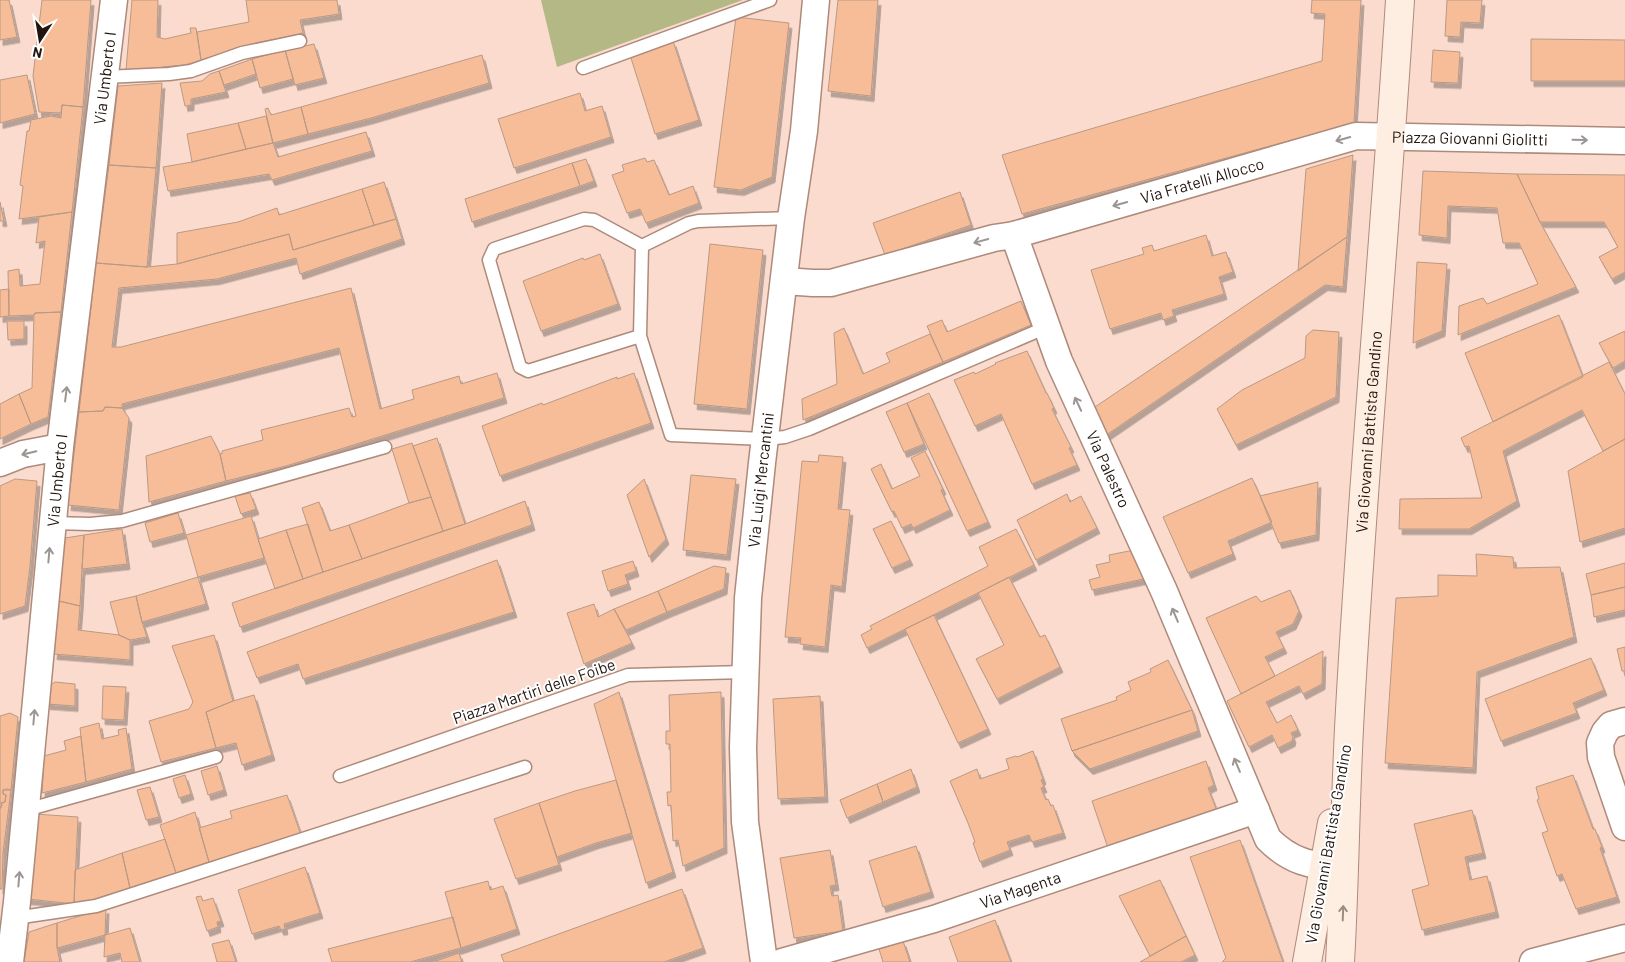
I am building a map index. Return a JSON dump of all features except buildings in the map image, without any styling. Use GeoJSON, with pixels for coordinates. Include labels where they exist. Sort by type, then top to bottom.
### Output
{"type":"FeatureCollection","features":[{"type":"Feature","properties":{"kind":"main road","name":"Piazza Giovanni Giolitti"},"geometry":{"type":"LineString","coordinates":[[1392,137],[1400,0]]}},
{"type":"Feature","properties":{"kind":"main road","name":"Via Giovanni Battista Gandino"},"geometry":{"type":"LineString","coordinates":[[1340,962],[1334,868],[1349,725],[1371,392],[1392,137]]}},
{"type":"Feature","properties":{"kind":"main road","name":"Via Giovanni Battista Gandino"},"geometry":{"type":"LineString","coordinates":[[1307,962],[1334,868]]}},
{"type":"Feature","properties":{"kind":"street","name":"Via Umberto I"},"geometry":{"type":"LineString","coordinates":[[10,962],[60,447],[114,0]]}},
{"type":"Feature","properties":{"kind":"street","name":"Via Luigi Mercantini"},"geometry":{"type":"LineString","coordinates":[[764,962],[746,822],[743,747],[748,598],[762,463],[804,131],[816,0]]}},
{"type":"Feature","properties":{"kind":"street","name":"Via Fratelli Allocco"},"geometry":{"type":"LineString","coordinates":[[1014,235],[1356,136],[1392,137]]}},
{"type":"Feature","properties":{"kind":"street","name":"Piazza Giovanni Giolitti"},"geometry":{"type":"LineString","coordinates":[[1392,137],[1625,141]]}},
{"type":"Feature","properties":{"kind":"street"},"geometry":{"type":"LineString","coordinates":[[784,281],[813,284],[831,282],[994,238],[1014,235]]}},
{"type":"Feature","properties":{"kind":"street","name":"Via Palestro"},"geometry":{"type":"LineString","coordinates":[[1014,235],[1059,361],[1164,591],[1268,839],[1279,850],[1292,858],[1334,868]]}},
{"type":"Feature","properties":{"kind":"street"},"geometry":{"type":"LineString","coordinates":[[0,463],[23,454],[60,447]]}},
{"type":"Feature","properties":{"kind":"street"},"geometry":{"type":"LineString","coordinates":[[1625,721],[1611,725],[1600,743],[1601,757],[1625,827]]}},
{"type":"Feature","properties":{"kind":"street","name":"Via Magenta"},"geometry":{"type":"LineString","coordinates":[[782,962],[934,919],[1256,810]]}},
{"type":"Feature","properties":{"kind":"street"},"geometry":{"type":"LineString","coordinates":[[1533,962],[1625,938]]}},
{"type":"Feature","properties":{"kind":"lane"},"geometry":{"type":"LineString","coordinates":[[583,68],[770,0]]}},
{"type":"Feature","properties":{"kind":"lane"},"geometry":{"type":"LineString","coordinates":[[105,77],[170,74],[191,71],[242,54],[300,41]]}},
{"type":"Feature","properties":{"kind":"lane"},"geometry":{"type":"LineString","coordinates":[[642,246],[689,223],[698,221],[792,218]]}},
{"type":"Feature","properties":{"kind":"lane"},"geometry":{"type":"LineString","coordinates":[[640,336],[528,371],[520,367],[488,260],[494,249],[584,219],[594,220],[642,246]]}},
{"type":"Feature","properties":{"kind":"lane"},"geometry":{"type":"LineString","coordinates":[[642,246],[640,336],[671,435],[766,439],[785,437],[808,429],[1047,327]]}},
{"type":"Feature","properties":{"kind":"lane"},"geometry":{"type":"LineString","coordinates":[[52,522],[90,524],[122,521],[385,447]]}},
{"type":"Feature","properties":{"kind":"lane","name":"Piazza Martiri delle Foibe"},"geometry":{"type":"LineString","coordinates":[[340,776],[628,675],[745,672]]}},
{"type":"Feature","properties":{"kind":"lane"},"geometry":{"type":"LineString","coordinates":[[26,810],[216,757]]}},
{"type":"Feature","properties":{"kind":"lane"},"geometry":{"type":"LineString","coordinates":[[14,918],[96,906],[524,767]]}},
{"type":"Feature","properties":{"kind":"green space"},"geometry":{"type":"Polygon","coordinates":[[[541,0],[743,0],[557,67],[541,0]]]}}]}
